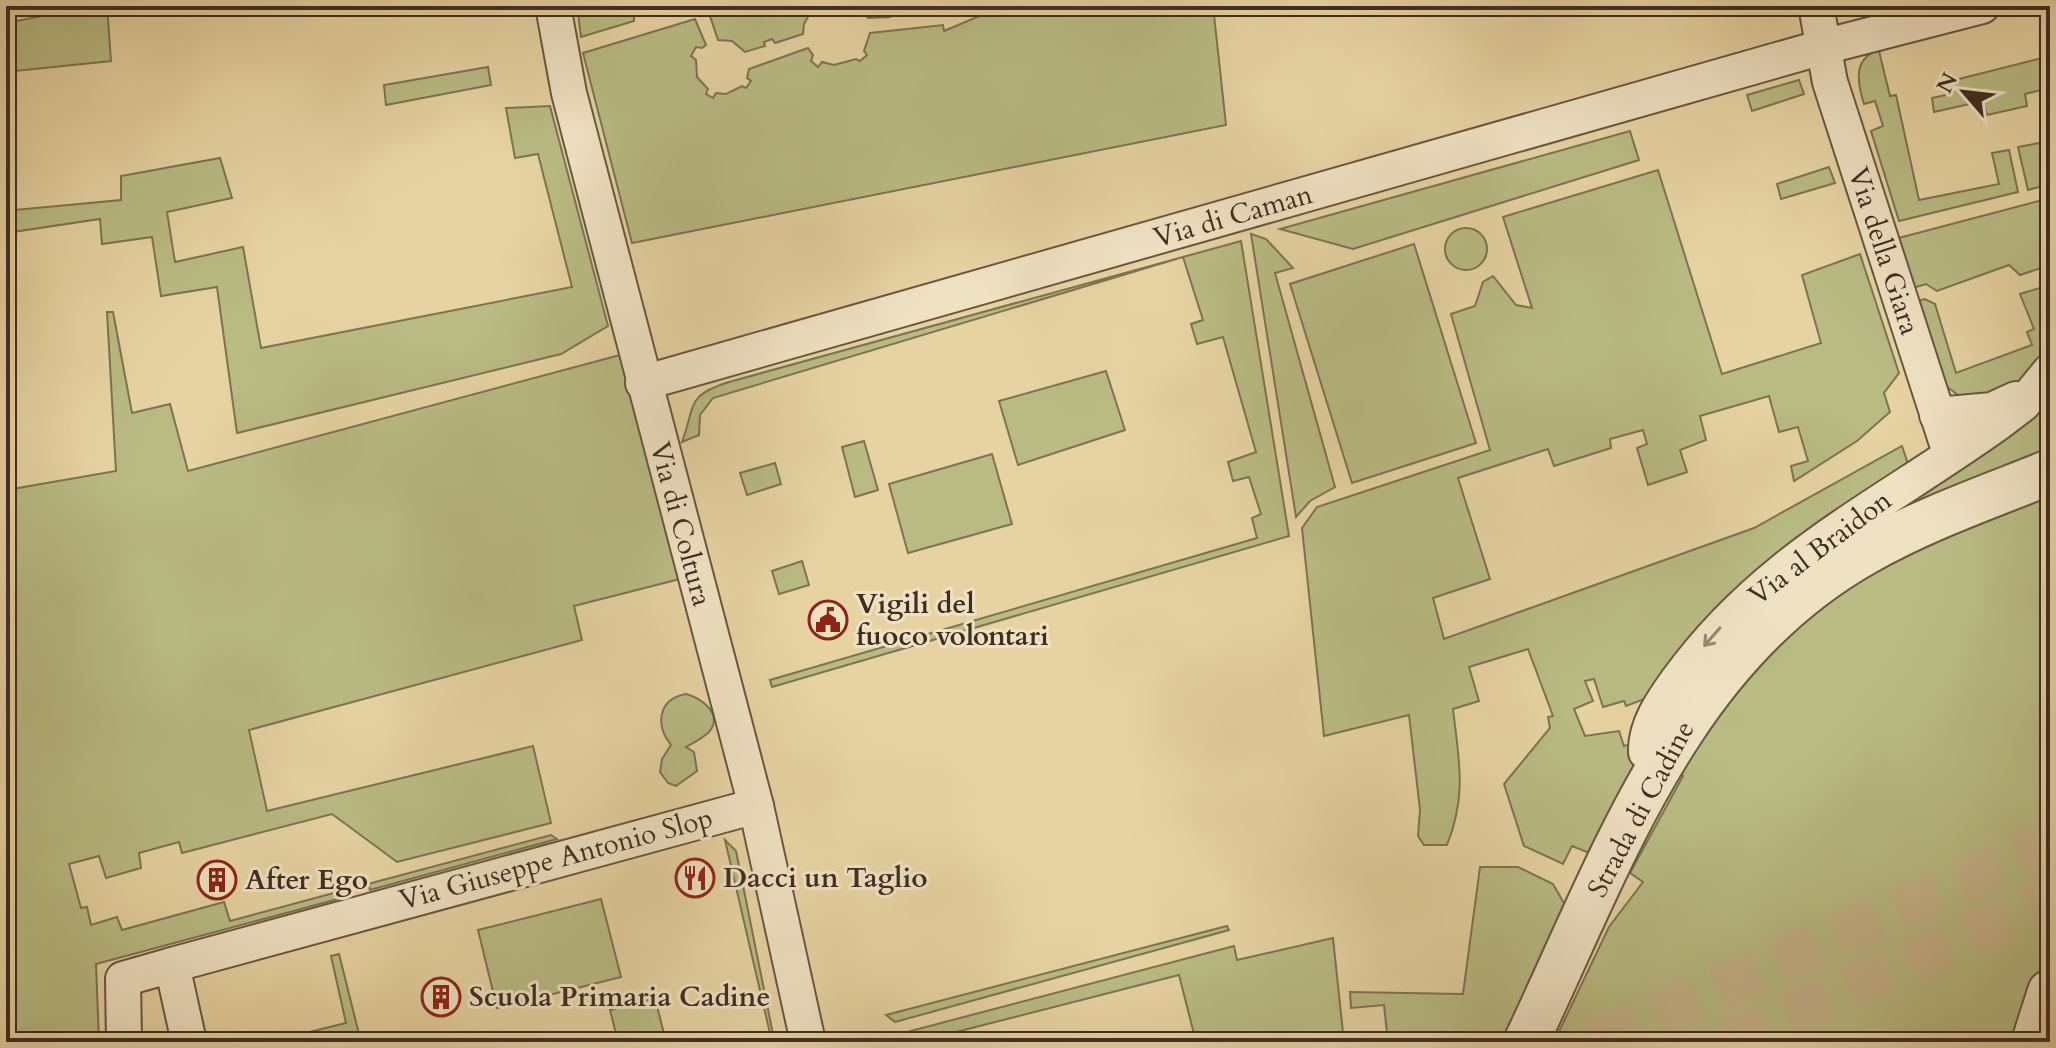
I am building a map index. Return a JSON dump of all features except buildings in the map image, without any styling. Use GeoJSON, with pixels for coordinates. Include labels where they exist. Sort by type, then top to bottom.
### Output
{"type":"FeatureCollection","features":[{"type":"Feature","properties":{"kind":"street","name":"Via di Coltura"},"geometry":{"type":"LineString","coordinates":[[553,6],[569,93],[756,806],[808,1042]]}},
{"type":"Feature","properties":{"kind":"street","name":"Via della Giara"},"geometry":{"type":"LineString","coordinates":[[1816,6],[1823,47],[1847,136],[1950,453]]}},
{"type":"Feature","properties":{"kind":"street"},"geometry":{"type":"LineString","coordinates":[[1823,47],[1982,6]]}},
{"type":"Feature","properties":{"kind":"street","name":"Via di Caman"},"geometry":{"type":"LineString","coordinates":[[643,383],[1823,47]]}},
{"type":"Feature","properties":{"kind":"street","name":"Via al Braidon"},"geometry":{"type":"LineString","coordinates":[[1937,415],[1992,410],[2012,402],[2050,371]]}},
{"type":"Feature","properties":{"kind":"street","name":"Via al Braidon"},"geometry":{"type":"LineString","coordinates":[[1659,762],[1646,752],[1653,722],[1695,657],[1723,624],[1816,543],[1950,453],[1974,441],[2023,404],[2050,371]]}},
{"type":"Feature","properties":{"kind":"street","name":"Strada di Cadine"},"geometry":{"type":"LineString","coordinates":[[1526,1042],[1659,762],[1730,662],[1828,577],[1905,532],[2050,472]]}},
{"type":"Feature","properties":{"kind":"street","name":"Via Giuseppe Antonio Slop"},"geometry":{"type":"LineString","coordinates":[[124,1042],[123,979],[756,806]]}},
{"type":"Feature","properties":{"kind":"street"},"geometry":{"type":"LineString","coordinates":[[172,965],[189,1042]]}},
{"type":"Feature","properties":{"kind":"street"},"geometry":{"type":"LineString","coordinates":[[2034,1042],[2050,992]]}},
{"type":"Feature","properties":{"kind":"green space"},"geometry":{"type":"Polygon","coordinates":[[[107,6],[111,61],[6,72],[6,23],[107,6]]]}},
{"type":"Feature","properties":{"kind":"green space"},"geometry":{"type":"Polygon","coordinates":[[[577,6],[628,6],[634,9],[634,21],[581,37],[577,6]]]}},
{"type":"Feature","properties":{"kind":"green space"},"geometry":{"type":"Polygon","coordinates":[[[727,6],[814,6],[804,24],[803,34],[775,43],[772,39],[764,42],[765,46],[745,52],[732,41],[718,40],[709,13],[727,6]]]}},
{"type":"Feature","properties":{"kind":"green space"},"geometry":{"type":"Polygon","coordinates":[[[858,6],[954,6],[868,18],[858,6]]]}},
{"type":"Feature","properties":{"kind":"green space"},"geometry":{"type":"Polygon","coordinates":[[[1003,6],[1213,6],[1226,125],[632,243],[583,53],[695,19],[706,45],[696,47],[691,56],[696,60],[697,77],[708,89],[706,94],[713,98],[716,93],[726,94],[742,86],[746,88],[751,81],[747,78],[749,69],[808,48],[813,55],[811,61],[818,67],[822,62],[834,65],[856,59],[860,61],[867,55],[864,51],[870,33],[943,25],[944,31],[1003,6]]]}},
{"type":"Feature","properties":{"kind":"green space"},"geometry":{"type":"Polygon","coordinates":[[[1897,43],[1899,45],[1879,51],[1890,96],[1896,95],[1919,200],[1999,184],[1992,153],[2009,150],[2018,192],[1899,221],[1871,131],[1883,126],[1875,101],[1864,104],[1859,80],[1859,71],[1867,56],[1897,43]]]}},
{"type":"Feature","properties":{"kind":"green space"},"geometry":{"type":"Polygon","coordinates":[[[2050,56],[2050,88],[2025,94],[2027,106],[1987,115],[1983,101],[1934,112],[1932,98],[1950,94],[1947,82],[2050,56]]]}},
{"type":"Feature","properties":{"kind":"green space"},"geometry":{"type":"Polygon","coordinates":[[[488,67],[491,85],[386,105],[384,85],[488,67]]]}},
{"type":"Feature","properties":{"kind":"green space"},"geometry":{"type":"Polygon","coordinates":[[[1799,80],[1804,94],[1752,111],[1747,95],[1799,80]]]}},
{"type":"Feature","properties":{"kind":"green space"},"geometry":{"type":"Polygon","coordinates":[[[550,106],[608,326],[561,354],[237,433],[217,287],[161,296],[152,237],[102,244],[100,219],[6,233],[6,188],[14,188],[15,210],[121,200],[121,176],[220,158],[232,198],[167,212],[175,262],[243,247],[261,348],[572,287],[538,154],[515,158],[506,108],[550,106]]]}},
{"type":"Feature","properties":{"kind":"green space"},"geometry":{"type":"Polygon","coordinates":[[[1630,131],[1639,160],[1353,249],[1280,229],[1630,131]]]}},
{"type":"Feature","properties":{"kind":"green space"},"geometry":{"type":"Polygon","coordinates":[[[2039,143],[2050,184],[2028,190],[2018,147],[2039,143]]]}},
{"type":"Feature","properties":{"kind":"green space"},"geometry":{"type":"Polygon","coordinates":[[[1829,167],[1835,183],[1781,199],[1777,184],[1829,167]]]}},
{"type":"Feature","properties":{"kind":"green space"},"geometry":{"type":"Polygon","coordinates":[[[1658,170],[1722,374],[1821,343],[1802,275],[1860,254],[1899,373],[1884,393],[1890,412],[1857,441],[1794,481],[1791,466],[1808,461],[1798,427],[1779,432],[1769,396],[1700,416],[1706,440],[1680,450],[1687,472],[1648,485],[1637,448],[1647,444],[1643,430],[1610,439],[1611,448],[1554,466],[1548,449],[1458,478],[1490,579],[1433,598],[1444,639],[1754,528],[1902,446],[1910,470],[1658,694],[1626,706],[1624,701],[1603,707],[1594,679],[1585,681],[1593,701],[1574,709],[1585,736],[1619,731],[1624,746],[1637,742],[1635,763],[1592,854],[1572,846],[1563,864],[1524,846],[1504,784],[1550,728],[1548,717],[1553,716],[1528,649],[1469,667],[1479,701],[1453,709],[1460,778],[1453,827],[1447,845],[1424,845],[1418,836],[1420,810],[1409,715],[1324,736],[1302,528],[1317,507],[1490,450],[1451,314],[1475,306],[1483,282],[1493,276],[1516,305],[1532,308],[1503,217],[1658,170]]]}},
{"type":"Feature","properties":{"kind":"green space"},"geometry":{"type":"Polygon","coordinates":[[[2050,198],[2050,265],[2020,275],[2009,265],[1937,291],[1926,284],[1913,288],[1895,239],[2050,198]]]}},
{"type":"Feature","properties":{"kind":"green space"},"geometry":{"type":"Polygon","coordinates":[[[1466,228],[1481,234],[1487,249],[1481,264],[1466,270],[1451,264],[1445,249],[1451,234],[1466,228]]]}},
{"type":"Feature","properties":{"kind":"green space"},"geometry":{"type":"Polygon","coordinates":[[[1251,234],[1266,239],[1293,268],[1275,273],[1335,487],[1310,501],[1296,517],[1251,234]]]}},
{"type":"Feature","properties":{"kind":"green space"},"geometry":{"type":"Polygon","coordinates":[[[1241,241],[1289,536],[772,687],[770,680],[1257,538],[1252,518],[1261,514],[1249,477],[1233,481],[1228,462],[1256,452],[1223,337],[1197,344],[1191,324],[1203,320],[1183,257],[713,398],[700,415],[699,435],[682,442],[698,397],[729,382],[1241,241]]]}},
{"type":"Feature","properties":{"kind":"green space"},"geometry":{"type":"Polygon","coordinates":[[[1414,244],[1476,443],[1352,483],[1290,284],[1414,244]]]}},
{"type":"Feature","properties":{"kind":"green space"},"geometry":{"type":"Polygon","coordinates":[[[2050,285],[2050,358],[2010,393],[1963,399],[1946,386],[1917,301],[1925,299],[1935,304],[1956,373],[2032,345],[2027,332],[2034,329],[2020,294],[2050,285]]]}},
{"type":"Feature","properties":{"kind":"green space"},"geometry":{"type":"Polygon","coordinates":[[[107,312],[113,312],[132,413],[170,404],[188,471],[620,355],[680,579],[574,606],[582,640],[249,730],[267,811],[533,746],[551,823],[397,862],[332,814],[182,853],[179,842],[139,853],[141,868],[106,878],[99,856],[69,864],[81,908],[87,907],[91,925],[117,917],[122,930],[224,902],[230,921],[341,891],[342,898],[96,964],[99,1042],[6,1042],[6,462],[12,489],[116,471],[107,312]]]}},
{"type":"Feature","properties":{"kind":"green space"},"geometry":{"type":"Polygon","coordinates":[[[1106,371],[1125,430],[1018,465],[999,401],[1106,371]]]}},
{"type":"Feature","properties":{"kind":"green space"},"geometry":{"type":"Polygon","coordinates":[[[2050,389],[2050,457],[1834,544],[2050,389]]]}},
{"type":"Feature","properties":{"kind":"green space"},"geometry":{"type":"Polygon","coordinates":[[[864,441],[878,490],[855,497],[842,447],[864,441]]]}},
{"type":"Feature","properties":{"kind":"green space"},"geometry":{"type":"Polygon","coordinates":[[[992,454],[1012,524],[908,553],[889,484],[992,454]]]}},
{"type":"Feature","properties":{"kind":"green space"},"geometry":{"type":"Polygon","coordinates":[[[775,463],[781,484],[747,495],[740,473],[775,463]]]}},
{"type":"Feature","properties":{"kind":"green space"},"geometry":{"type":"Polygon","coordinates":[[[2050,492],[2050,952],[2016,1042],[1554,1042],[1609,927],[1643,882],[1630,873],[1683,776],[1674,769],[1712,712],[1802,620],[1896,556],[2050,492]]]}},
{"type":"Feature","properties":{"kind":"green space"},"geometry":{"type":"Polygon","coordinates":[[[802,561],[809,585],[779,594],[772,571],[802,561]]]}},
{"type":"Feature","properties":{"kind":"green space"},"geometry":{"type":"Polygon","coordinates":[[[686,694],[704,703],[714,719],[709,732],[686,747],[694,752],[697,771],[676,786],[668,783],[660,772],[662,759],[671,745],[661,721],[670,701],[686,694]]]}},
{"type":"Feature","properties":{"kind":"green space"},"geometry":{"type":"Polygon","coordinates":[[[551,835],[557,839],[370,890],[368,884],[551,835]]]}},
{"type":"Feature","properties":{"kind":"green space"},"geometry":{"type":"Polygon","coordinates":[[[725,840],[736,851],[774,1039],[772,1042],[725,840]]]}},
{"type":"Feature","properties":{"kind":"green space"},"geometry":{"type":"Polygon","coordinates":[[[1480,867],[1518,867],[1553,884],[1569,912],[1507,1042],[1388,1042],[1384,1005],[1351,1008],[1350,992],[1463,994],[1480,867]]]}},
{"type":"Feature","properties":{"kind":"green space"},"geometry":{"type":"Polygon","coordinates":[[[601,899],[621,977],[497,1008],[478,930],[601,899]]]}},
{"type":"Feature","properties":{"kind":"green space"},"geometry":{"type":"Polygon","coordinates":[[[1227,926],[1229,930],[895,1022],[886,1015],[1227,926]]]}},
{"type":"Feature","properties":{"kind":"green space"},"geometry":{"type":"Polygon","coordinates":[[[1333,938],[1344,1042],[1196,1042],[1179,975],[917,1042],[895,1042],[899,1034],[1234,946],[1237,960],[1333,938]]]}},
{"type":"Feature","properties":{"kind":"green space"},"geometry":{"type":"Polygon","coordinates":[[[339,954],[361,1042],[291,1042],[289,1037],[346,1023],[331,956],[339,954]]]}},
{"type":"Feature","properties":{"kind":"green space"},"geometry":{"type":"Polygon","coordinates":[[[655,998],[666,1042],[618,1042],[610,1010],[655,998]]]}},
{"type":"Feature","properties":{"kind":"tunnel"},"geometry":{"type":"LineString","coordinates":[[1596,1042],[2050,843]]}},
{"type":"Feature","properties":{"kind":"tunnel"},"geometry":{"type":"LineString","coordinates":[[1727,1042],[2050,898]]}},
{"type":"Feature","properties":{"kind":"place","name":"Vigili del fuoco volontari"},"geometry":{"type":"Point","coordinates":[828,620]}},
{"type":"Feature","properties":{"kind":"place","name":"Dacci un Taglio"},"geometry":{"type":"Point","coordinates":[695,878]}},
{"type":"Feature","properties":{"kind":"place","name":"After Ego"},"geometry":{"type":"Point","coordinates":[217,880]}},
{"type":"Feature","properties":{"kind":"place","name":"Scuola Primaria Cadine"},"geometry":{"type":"Point","coordinates":[441,997]}}]}
